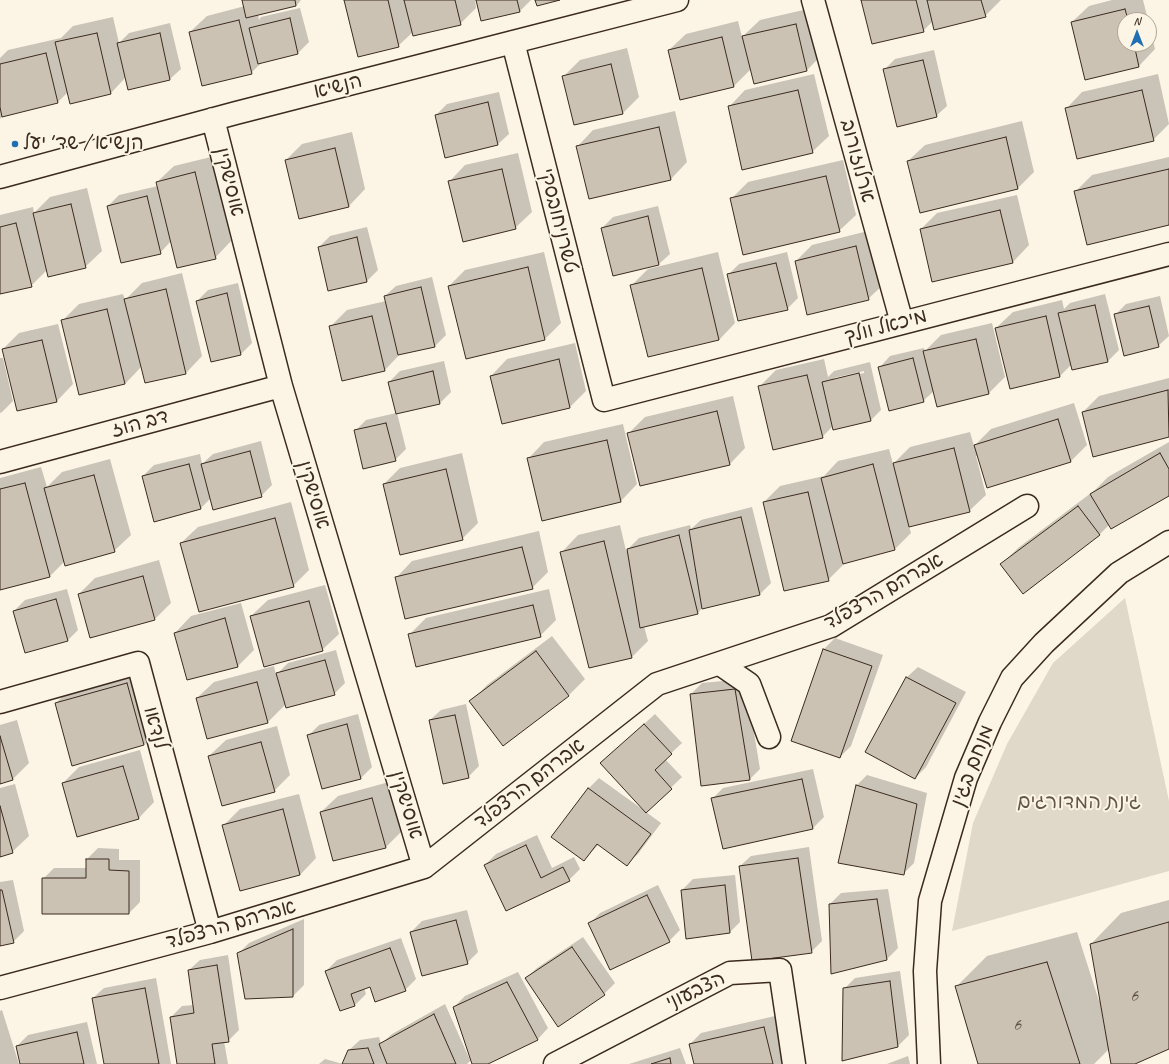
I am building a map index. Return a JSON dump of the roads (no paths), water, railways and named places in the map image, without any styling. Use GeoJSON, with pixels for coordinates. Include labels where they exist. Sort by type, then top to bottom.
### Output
{"type":"FeatureCollection","features":[{"type":"Feature","properties":{"kind":"street","name":"הנשיא"},"geometry":{"type":"LineString","coordinates":[[0,177],[213,119],[677,0]]}},
{"type":"Feature","properties":{"kind":"street","name":"ארלוזורוב"},"geometry":{"type":"LineString","coordinates":[[813,0],[902,323]]}},
{"type":"Feature","properties":{"kind":"street","name":"טשרניחובסקי"},"geometry":{"type":"LineString","coordinates":[[513,42],[604,400]]}},
{"type":"Feature","properties":{"kind":"street","name":"אוסישקין"},"geometry":{"type":"LineString","coordinates":[[213,119],[281,386],[424,867]]}},
{"type":"Feature","properties":{"kind":"street","name":"מיכאל וולך"},"geometry":{"type":"LineString","coordinates":[[604,400],[1169,254]]}},
{"type":"Feature","properties":{"kind":"street","name":"דב הוז"},"geometry":{"type":"LineString","coordinates":[[0,462],[281,386]]}},
{"type":"Feature","properties":{"kind":"street","name":"אברהם הרצפלד"},"geometry":{"type":"LineString","coordinates":[[0,988],[210,932],[424,867],[657,684],[831,626],[1027,506]]}},
{"type":"Feature","properties":{"kind":"street","name":"מנחם בגין"},"geometry":{"type":"LineString","coordinates":[[929,1064],[924,971],[930,901],[966,778],[990,722],[1012,678],[1044,643],[1119,573],[1169,542]]}},
{"type":"Feature","properties":{"kind":"street","name":"לנדאו"},"geometry":{"type":"LineString","coordinates":[[0,702],[138,663],[210,932]]}},
{"type":"Feature","properties":{"kind":"street"},"geometry":{"type":"LineString","coordinates":[[720,664],[749,684],[769,737]]}},
{"type":"Feature","properties":{"kind":"street","name":"הצבעוני"},"geometry":{"type":"LineString","coordinates":[[555,1064],[730,973],[780,970],[794,1064]]}},
{"type":"Feature","properties":{"kind":"place","name":"הנשיא / שד׳ יעל"},"geometry":{"type":"Point","coordinates":[15,144]}},
{"type":"Feature","properties":{"kind":"park label","name":"גינת המדורגים"},"geometry":{"type":"Point","coordinates":[1079,803]}}]}
